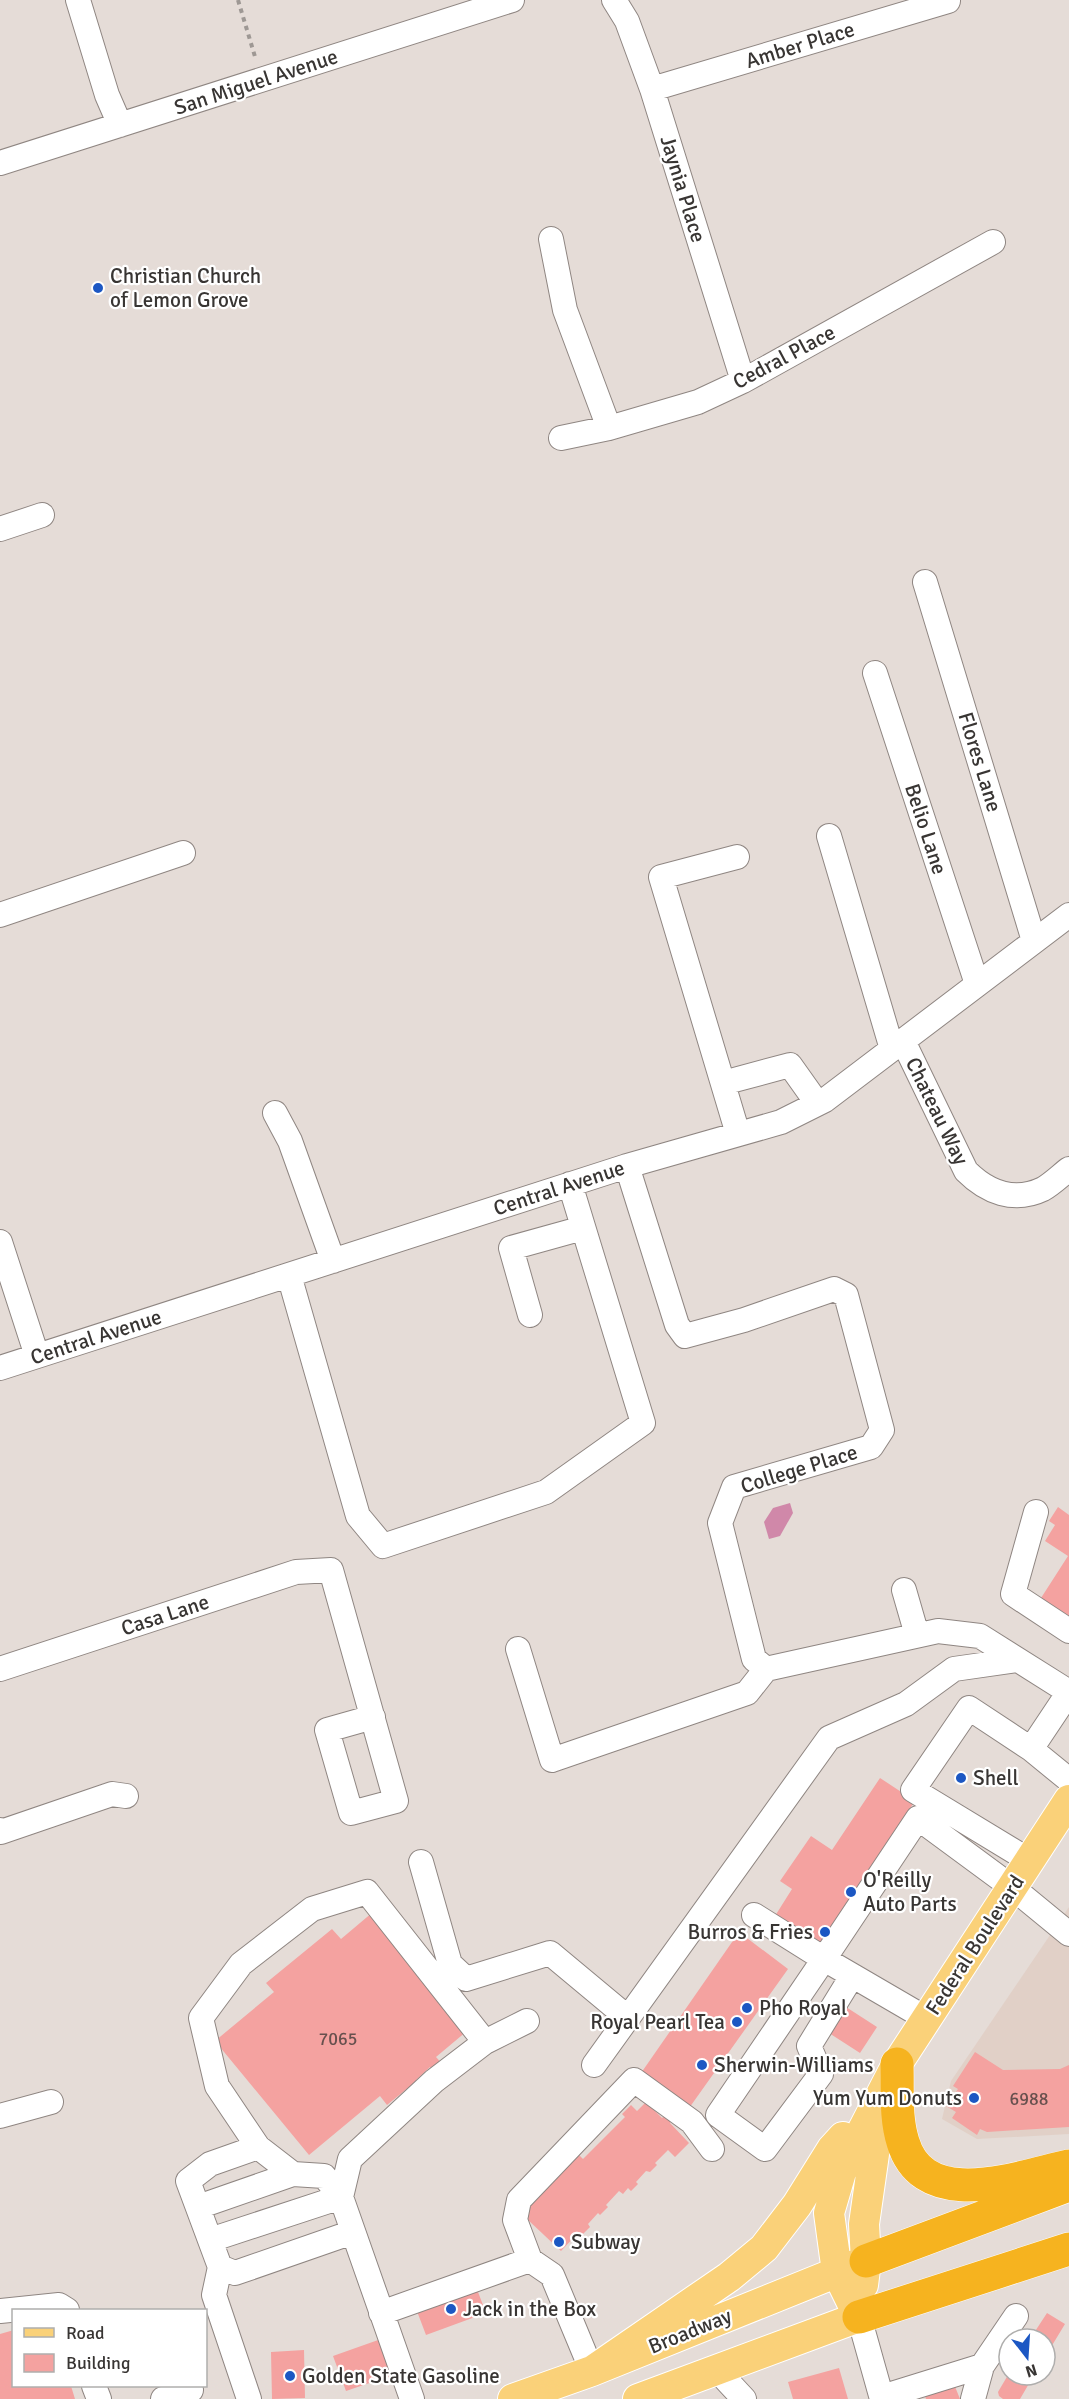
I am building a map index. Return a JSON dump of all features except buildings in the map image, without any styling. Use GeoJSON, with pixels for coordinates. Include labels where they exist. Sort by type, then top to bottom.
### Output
{"type":"FeatureCollection","features":[{"type":"Feature","properties":{"kind":"highway"},"geometry":{"type":"LineString","coordinates":[[890,2078],[903,2144],[913,2164],[931,2178],[959,2186],[991,2183],[1069,2166]]}},
{"type":"Feature","properties":{"kind":"highway"},"geometry":{"type":"LineString","coordinates":[[851,2267],[1069,2185]]}},
{"type":"Feature","properties":{"kind":"highway"},"geometry":{"type":"LineString","coordinates":[[859,2317],[1069,2250]]}},
{"type":"Feature","properties":{"kind":"main road","name":"Federal Boulevard"},"geometry":{"type":"LineString","coordinates":[[859,2317],[851,2267],[864,2224],[890,2078],[1069,1800]]}},
{"type":"Feature","properties":{"kind":"main road"},"geometry":{"type":"LineString","coordinates":[[1034,1855],[1069,1833]]}},
{"type":"Feature","properties":{"kind":"main road"},"geometry":{"type":"LineString","coordinates":[[592,2371],[729,2277],[764,2248],[797,2205],[832,2149],[890,2078]]}},
{"type":"Feature","properties":{"kind":"main road","name":"Broadway"},"geometry":{"type":"LineString","coordinates":[[513,2399],[592,2371],[851,2267]]}},
{"type":"Feature","properties":{"kind":"main road"},"geometry":{"type":"LineString","coordinates":[[639,2399],[669,2394],[717,2370],[859,2317]]}},
{"type":"Feature","properties":{"kind":"street"},"geometry":{"type":"LineString","coordinates":[[78,0],[106,95],[120,126]]}},
{"type":"Feature","properties":{"kind":"street","name":"Jaynia Place"},"geometry":{"type":"LineString","coordinates":[[614,0],[627,21],[652,89],[742,381]]}},
{"type":"Feature","properties":{"kind":"street","name":"Amber Place"},"geometry":{"type":"LineString","coordinates":[[652,89],[948,1]]}},
{"type":"Feature","properties":{"kind":"street","name":"San Miguel Avenue"},"geometry":{"type":"LineString","coordinates":[[0,164],[498,3]]}},
{"type":"Feature","properties":{"kind":"street"},"geometry":{"type":"LineString","coordinates":[[550,239],[566,309],[609,428]]}},
{"type":"Feature","properties":{"kind":"street","name":"Cedral Place"},"geometry":{"type":"LineString","coordinates":[[561,438],[609,428],[698,402],[742,381],[993,242]]}},
{"type":"Feature","properties":{"kind":"street"},"geometry":{"type":"LineString","coordinates":[[0,529],[42,515]]}},
{"type":"Feature","properties":{"kind":"street","name":"Flores Lane"},"geometry":{"type":"LineString","coordinates":[[925,582],[1034,941]]}},
{"type":"Feature","properties":{"kind":"street","name":"Belio Lane"},"geometry":{"type":"LineString","coordinates":[[875,673],[977,984]]}},
{"type":"Feature","properties":{"kind":"street","name":"Chateau Way"},"geometry":{"type":"LineString","coordinates":[[829,836],[897,1045],[966,1171],[978,1184],[1005,1196],[1018,1197],[1043,1189],[1069,1168]]}},
{"type":"Feature","properties":{"kind":"street"},"geometry":{"type":"LineString","coordinates":[[0,915],[183,853]]}},
{"type":"Feature","properties":{"kind":"street"},"geometry":{"type":"LineString","coordinates":[[737,857],[661,877],[738,1134]]}},
{"type":"Feature","properties":{"kind":"street","name":"Central Avenue"},"geometry":{"type":"LineString","coordinates":[[0,1368],[627,1166],[781,1122],[817,1103],[1069,915]]}},
{"type":"Feature","properties":{"kind":"street"},"geometry":{"type":"LineString","coordinates":[[723,1083],[790,1065],[817,1103]]}},
{"type":"Feature","properties":{"kind":"street"},"geometry":{"type":"LineString","coordinates":[[275,1113],[290,1142],[333,1261]]}},
{"type":"Feature","properties":{"kind":"street","name":"College Place"},"geometry":{"type":"LineString","coordinates":[[627,1166],[677,1325],[685,1336],[744,1320],[834,1289],[846,1295],[882,1430],[871,1447],[734,1487],[720,1523],[754,1659],[766,1670]]}},
{"type":"Feature","properties":{"kind":"street"},"geometry":{"type":"LineString","coordinates":[[289,1275],[358,1516],[383,1546],[546,1492],[643,1423],[570,1184]]}},
{"type":"Feature","properties":{"kind":"street"},"geometry":{"type":"LineString","coordinates":[[530,1315],[511,1248],[583,1228]]}},
{"type":"Feature","properties":{"kind":"street"},"geometry":{"type":"LineString","coordinates":[[0,1242],[37,1356]]}},
{"type":"Feature","properties":{"kind":"street"},"geometry":{"type":"LineString","coordinates":[[1036,1512],[1013,1594],[1069,1631]]}},
{"type":"Feature","properties":{"kind":"street","name":"Casa Lane"},"geometry":{"type":"LineString","coordinates":[[0,1669],[296,1572],[331,1570],[373,1717]]}},
{"type":"Feature","properties":{"kind":"street"},"geometry":{"type":"LineString","coordinates":[[904,1590],[917,1635]]}},
{"type":"Feature","properties":{"kind":"street"},"geometry":{"type":"LineString","coordinates":[[518,1649],[552,1760],[747,1693],[766,1670],[938,1631],[980,1636],[1066,1685],[1031,1749]]}},
{"type":"Feature","properties":{"kind":"street"},"geometry":{"type":"LineString","coordinates":[[594,2066],[829,1738],[906,1704],[954,1669],[1017,1659]]}},
{"type":"Feature","properties":{"kind":"street"},"geometry":{"type":"LineString","coordinates":[[1034,1855],[913,1790],[969,1708],[1031,1749],[1069,1780]]}},
{"type":"Feature","properties":{"kind":"street"},"geometry":{"type":"LineString","coordinates":[[0,1830],[1,1832],[112,1794],[126,1796]]}},
{"type":"Feature","properties":{"kind":"street"},"geometry":{"type":"LineString","coordinates":[[852,1976],[809,2046],[820,2074],[765,2149],[718,2115],[918,1818],[1013,1888],[1069,1934]]}},
{"type":"Feature","properties":{"kind":"street"},"geometry":{"type":"LineString","coordinates":[[422,1862],[450,1964],[466,1979],[550,1953],[628,2018]]}},
{"type":"Feature","properties":{"kind":"street"},"geometry":{"type":"LineString","coordinates":[[293,2174],[258,2147],[217,2086],[201,2018],[241,1964],[312,1909],[367,1892],[485,2042]]}},
{"type":"Feature","properties":{"kind":"street"},"geometry":{"type":"LineString","coordinates":[[753,1915],[927,2019]]}},
{"type":"Feature","properties":{"kind":"street"},"geometry":{"type":"LineString","coordinates":[[341,2196],[350,2159],[434,2081],[485,2042],[527,2021]]}},
{"type":"Feature","properties":{"kind":"street"},"geometry":{"type":"LineString","coordinates":[[592,2371],[552,2275],[530,2260],[515,2220],[519,2200],[634,2080],[692,2122],[712,2149]]}},
{"type":"Feature","properties":{"kind":"street"},"geometry":{"type":"LineString","coordinates":[[0,2116],[51,2102]]}},
{"type":"Feature","properties":{"kind":"street"},"geometry":{"type":"LineString","coordinates":[[249,2399],[212,2314],[220,2267],[188,2181],[210,2164],[258,2147]]}},
{"type":"Feature","properties":{"kind":"street"},"geometry":{"type":"LineString","coordinates":[[198,2207],[293,2174],[324,2176],[341,2196],[412,2399]]}},
{"type":"Feature","properties":{"kind":"street"},"geometry":{"type":"LineString","coordinates":[[210,2240],[341,2196]]}},
{"type":"Feature","properties":{"kind":"street"},"geometry":{"type":"LineString","coordinates":[[220,2267],[235,2273],[353,2232]]}},
{"type":"Feature","properties":{"kind":"street"},"geometry":{"type":"LineString","coordinates":[[381,2313],[530,2260]]}},
{"type":"Feature","properties":{"kind":"street"},"geometry":{"type":"LineString","coordinates":[[20,2309],[59,2305],[65,2309]]}},
{"type":"Feature","properties":{"kind":"street"},"geometry":{"type":"LineString","coordinates":[[973,2399],[982,2366],[1016,2316]]}},
{"type":"Feature","properties":{"kind":"street"},"geometry":{"type":"LineString","coordinates":[[859,2317],[882,2398],[982,2366]]}},
{"type":"Feature","properties":{"kind":"street"},"geometry":{"type":"LineString","coordinates":[[717,2370],[744,2399]]}},
{"type":"Feature","properties":{"kind":"street"},"geometry":{"type":"LineString","coordinates":[[163,2399],[191,2390]]}},
{"type":"Feature","properties":{"kind":"path"},"geometry":{"type":"LineString","coordinates":[[238,0],[263,80]]}},
{"type":"Feature","properties":{"kind":"shaded area"},"geometry":{"type":"Polygon","coordinates":[[[790,1503],[793,1513],[780,1536],[769,1539],[764,1522],[773,1508],[790,1503]]]}},
{"type":"Feature","properties":{"kind":"shaded area"},"geometry":{"type":"Polygon","coordinates":[[[1069,1907],[1069,2134],[977,2139],[942,2119],[951,2081],[1069,1907]]]}},
{"type":"Feature","properties":{"kind":"place","name":"Christian Church of Lemon Grove"},"geometry":{"type":"Point","coordinates":[98,288]}},
{"type":"Feature","properties":{"kind":"place","name":"Shell"},"geometry":{"type":"Point","coordinates":[961,1778]}},
{"type":"Feature","properties":{"kind":"place","name":"O'Reilly Auto Parts"},"geometry":{"type":"Point","coordinates":[851,1892]}},
{"type":"Feature","properties":{"kind":"place","name":"Burros & Fries"},"geometry":{"type":"Point","coordinates":[825,1932]}},
{"type":"Feature","properties":{"kind":"place","name":"Pho Royal"},"geometry":{"type":"Point","coordinates":[747,2008]}},
{"type":"Feature","properties":{"kind":"place","name":"Royal Pearl Tea"},"geometry":{"type":"Point","coordinates":[737,2022]}},
{"type":"Feature","properties":{"kind":"place","name":"Sherwin-Williams"},"geometry":{"type":"Point","coordinates":[702,2065]}},
{"type":"Feature","properties":{"kind":"place","name":"Yum Yum Donuts"},"geometry":{"type":"Point","coordinates":[974,2098]}},
{"type":"Feature","properties":{"kind":"place","name":"Subway"},"geometry":{"type":"Point","coordinates":[559,2242]}},
{"type":"Feature","properties":{"kind":"place","name":"Jack in the Box"},"geometry":{"type":"Point","coordinates":[451,2309]}},
{"type":"Feature","properties":{"kind":"place","name":"Golden State Gasoline"},"geometry":{"type":"Point","coordinates":[290,2376]}}]}
